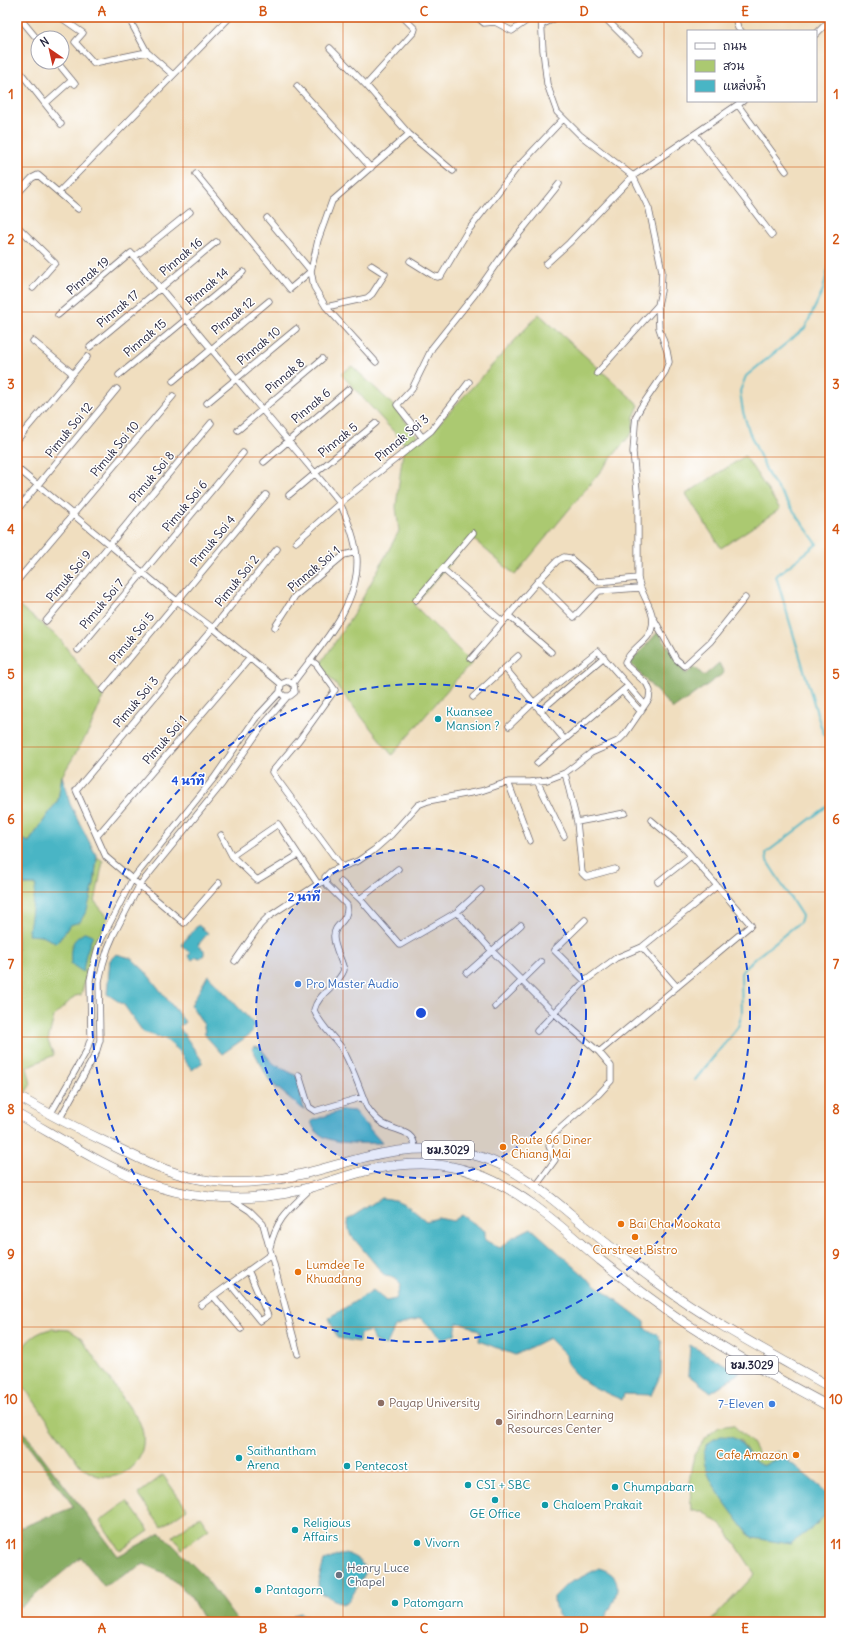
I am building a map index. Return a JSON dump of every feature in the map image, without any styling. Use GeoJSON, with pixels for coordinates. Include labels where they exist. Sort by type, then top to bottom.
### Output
{"type":"FeatureCollection","features":[{"type":"Feature","properties":{"kind":"main road","name":"ชม.3029"},"geometry":{"type":"LineString","coordinates":[[17,1096],[50,1115],[164,1170],[198,1179],[224,1182],[255,1182],[296,1176],[379,1154],[415,1148],[448,1150],[482,1157],[510,1170],[536,1186],[612,1248],[682,1300],[738,1336],[830,1387]]}},
{"type":"Feature","properties":{"kind":"main road","name":"ชม.3029"},"geometry":{"type":"LineString","coordinates":[[17,1114],[117,1170],[144,1182],[187,1194],[230,1198],[281,1194],[313,1187],[372,1169],[418,1164],[443,1165],[477,1174],[513,1191],[558,1224],[648,1297],[701,1333],[757,1368],[830,1407]]}},
{"type":"Feature","properties":{"kind":"street"},"geometry":{"type":"LineString","coordinates":[[60,17],[84,33],[75,42],[94,63],[147,52]]}},
{"type":"Feature","properties":{"kind":"street"},"geometry":{"type":"LineString","coordinates":[[128,17],[147,52],[173,75]]}},
{"type":"Feature","properties":{"kind":"street"},"geometry":{"type":"LineString","coordinates":[[59,192],[230,17]]}},
{"type":"Feature","properties":{"kind":"street"},"geometry":{"type":"LineString","coordinates":[[366,85],[414,32],[413,27],[403,17]]}},
{"type":"Feature","properties":{"kind":"street"},"geometry":{"type":"LineString","coordinates":[[477,17],[484,23],[495,22],[512,31],[532,17]]}},
{"type":"Feature","properties":{"kind":"street"},"geometry":{"type":"LineString","coordinates":[[542,17],[543,50],[548,84],[557,112],[580,135],[633,176],[649,209],[662,272],[661,291],[658,305],[659,328],[669,362],[665,372],[641,406],[636,416],[634,425],[633,452],[638,500],[639,588],[652,610],[654,619],[676,659],[684,666],[710,642],[745,598]]}},
{"type":"Feature","properties":{"kind":"street"},"geometry":{"type":"LineString","coordinates":[[543,24],[558,17]]}},
{"type":"Feature","properties":{"kind":"street"},"geometry":{"type":"LineString","coordinates":[[604,17],[639,52]]}},
{"type":"Feature","properties":{"kind":"street"},"geometry":{"type":"LineString","coordinates":[[735,17],[740,30]]}},
{"type":"Feature","properties":{"kind":"street"},"geometry":{"type":"LineString","coordinates":[[20,18],[30,30]]}},
{"type":"Feature","properties":{"kind":"street"},"geometry":{"type":"LineString","coordinates":[[817,33],[830,20]]}},
{"type":"Feature","properties":{"kind":"street"},"geometry":{"type":"LineString","coordinates":[[330,48],[366,85],[409,134],[453,171]]}},
{"type":"Feature","properties":{"kind":"street"},"geometry":{"type":"LineString","coordinates":[[17,68],[61,124]]}},
{"type":"Feature","properties":{"kind":"street"},"geometry":{"type":"LineString","coordinates":[[44,104],[74,82],[64,70]]}},
{"type":"Feature","properties":{"kind":"street"},"geometry":{"type":"LineString","coordinates":[[297,86],[371,168]]}},
{"type":"Feature","properties":{"kind":"street"},"geometry":{"type":"LineString","coordinates":[[546,264],[579,233],[633,176],[742,102]]}},
{"type":"Feature","properties":{"kind":"street"},"geometry":{"type":"LineString","coordinates":[[738,105],[786,171]]}},
{"type":"Feature","properties":{"kind":"street"},"geometry":{"type":"LineString","coordinates":[[410,261],[438,278],[442,276],[467,232],[516,169],[563,119]]}},
{"type":"Feature","properties":{"kind":"street"},"geometry":{"type":"LineString","coordinates":[[376,362],[326,307],[314,287],[311,270],[318,240],[332,201],[409,134]]}},
{"type":"Feature","properties":{"kind":"street"},"geometry":{"type":"LineString","coordinates":[[695,134],[772,235]]}},
{"type":"Feature","properties":{"kind":"street"},"geometry":{"type":"LineString","coordinates":[[196,174],[290,289],[311,270]]}},
{"type":"Feature","properties":{"kind":"street"},"geometry":{"type":"LineString","coordinates":[[17,194],[32,178],[38,175],[78,209]]}},
{"type":"Feature","properties":{"kind":"street"},"geometry":{"type":"LineString","coordinates":[[422,437],[398,405],[412,389],[432,348],[475,294],[506,250],[559,184]]}},
{"type":"Feature","properties":{"kind":"street","name":"Pinnak 19"},"geometry":{"type":"LineString","coordinates":[[58,315],[190,212]]}},
{"type":"Feature","properties":{"kind":"street"},"geometry":{"type":"LineString","coordinates":[[267,218],[311,270]]}},
{"type":"Feature","properties":{"kind":"street"},"geometry":{"type":"LineString","coordinates":[[17,226],[55,263],[32,288]]}},
{"type":"Feature","properties":{"kind":"street","name":"Pinnak 16"},"geometry":{"type":"LineString","coordinates":[[161,288],[216,242]]}},
{"type":"Feature","properties":{"kind":"street"},"geometry":{"type":"LineString","coordinates":[[133,255],[340,503],[350,527],[356,552],[356,576],[346,607],[339,621],[293,683]]}},
{"type":"Feature","properties":{"kind":"street"},"geometry":{"type":"LineString","coordinates":[[326,307],[367,298],[372,294],[385,274],[371,265]]}},
{"type":"Feature","properties":{"kind":"street","name":"Pinnak 14"},"geometry":{"type":"LineString","coordinates":[[186,318],[243,272]]}},
{"type":"Feature","properties":{"kind":"street","name":"Pinnak 17"},"geometry":{"type":"LineString","coordinates":[[90,347],[161,288]]}},
{"type":"Feature","properties":{"kind":"street","name":"Pinnak 12"},"geometry":{"type":"LineString","coordinates":[[173,381],[269,301]]}},
{"type":"Feature","properties":{"kind":"street"},"geometry":{"type":"LineString","coordinates":[[597,373],[658,305]]}},
{"type":"Feature","properties":{"kind":"street","name":"Pinnak 15"},"geometry":{"type":"LineString","coordinates":[[119,375],[186,318]]}},
{"type":"Feature","properties":{"kind":"street","name":"Pinnak 10"},"geometry":{"type":"LineString","coordinates":[[207,404],[296,329]]}},
{"type":"Feature","properties":{"kind":"street"},"geometry":{"type":"LineString","coordinates":[[33,341],[72,373]]}},
{"type":"Feature","properties":{"kind":"street"},"geometry":{"type":"LineString","coordinates":[[17,440],[87,357]]}},
{"type":"Feature","properties":{"kind":"street","name":"Pinnak 8"},"geometry":{"type":"LineString","coordinates":[[238,430],[322,359]]}},
{"type":"Feature","properties":{"kind":"street","name":"Pinnak Soi 3"},"geometry":{"type":"LineString","coordinates":[[296,542],[340,503],[431,431],[469,382]]}},
{"type":"Feature","properties":{"kind":"street","name":"Pimuk Soi 12"},"geometry":{"type":"LineString","coordinates":[[17,510],[117,389]]}},
{"type":"Feature","properties":{"kind":"street","name":"Pinnak 6"},"geometry":{"type":"LineString","coordinates":[[264,462],[349,389]]}},
{"type":"Feature","properties":{"kind":"street","name":"Pimuk Soi 10"},"geometry":{"type":"LineString","coordinates":[[17,581],[173,396]]}},
{"type":"Feature","properties":{"kind":"street","name":"Pinnak 5"},"geometry":{"type":"LineString","coordinates":[[289,495],[376,423]]}},
{"type":"Feature","properties":{"kind":"street","name":"Pimuk Soi 8"},"geometry":{"type":"LineString","coordinates":[[109,545],[211,424]]}},
{"type":"Feature","properties":{"kind":"street","name":"Pimuk Soi 6"},"geometry":{"type":"LineString","coordinates":[[144,573],[243,453]]}},
{"type":"Feature","properties":{"kind":"street"},"geometry":{"type":"LineString","coordinates":[[17,468],[177,601],[213,628],[281,684]]}},
{"type":"Feature","properties":{"kind":"street","name":"Pimuk Soi 4"},"geometry":{"type":"LineString","coordinates":[[177,601],[266,495]]}},
{"type":"Feature","properties":{"kind":"street"},"geometry":{"type":"LineString","coordinates":[[416,600],[473,533]]}},
{"type":"Feature","properties":{"kind":"street","name":"Pimuk Soi 9"},"geometry":{"type":"LineString","coordinates":[[46,621],[109,545]]}},
{"type":"Feature","properties":{"kind":"street","name":"Pimuk Soi 2"},"geometry":{"type":"LineString","coordinates":[[213,628],[277,548]]}},
{"type":"Feature","properties":{"kind":"street","name":"Pinnak Soi 1"},"geometry":{"type":"LineString","coordinates":[[275,627],[295,596],[344,555],[356,552]]}},
{"type":"Feature","properties":{"kind":"street"},"geometry":{"type":"LineString","coordinates":[[471,659],[538,581],[557,561],[564,557],[570,558],[598,582],[638,578]]}},
{"type":"Feature","properties":{"kind":"street"},"geometry":{"type":"LineString","coordinates":[[442,568],[503,622]]}},
{"type":"Feature","properties":{"kind":"street","name":"Pimuk Soi 7"},"geometry":{"type":"LineString","coordinates":[[78,650],[144,573]]}},
{"type":"Feature","properties":{"kind":"street"},"geometry":{"type":"LineString","coordinates":[[538,581],[574,617],[599,591],[639,588]]}},
{"type":"Feature","properties":{"kind":"street","name":"Pimuk Soi 5"},"geometry":{"type":"LineString","coordinates":[[103,690],[177,601]]}},
{"type":"Feature","properties":{"kind":"street"},"geometry":{"type":"LineString","coordinates":[[508,616],[551,652]]}},
{"type":"Feature","properties":{"kind":"street"},"geometry":{"type":"LineString","coordinates":[[325,881],[327,874],[358,861],[374,850],[391,835],[418,805],[428,801],[481,791],[508,782],[547,780],[565,773],[591,753],[618,741],[625,734],[649,699],[650,691],[647,684],[627,666],[625,662],[627,657],[647,637],[652,628],[654,619]]}},
{"type":"Feature","properties":{"kind":"street","name":"Pimuk Soi 3"},"geometry":{"type":"LineString","coordinates":[[97,836],[76,790],[213,628]]}},
{"type":"Feature","properties":{"kind":"street"},"geometry":{"type":"LineString","coordinates":[[509,726],[534,703],[598,652],[645,705]]}},
{"type":"Feature","properties":{"kind":"street"},"geometry":{"type":"LineString","coordinates":[[473,697],[518,656]]}},
{"type":"Feature","properties":{"kind":"street","name":"Pimuk Soi 1"},"geometry":{"type":"LineString","coordinates":[[97,836],[250,658]]}},
{"type":"Feature","properties":{"kind":"street"},"geometry":{"type":"LineString","coordinates":[[540,711],[604,658]]}},
{"type":"Feature","properties":{"kind":"street"},"geometry":{"type":"LineString","coordinates":[[310,660],[316,664],[335,690],[299,740],[272,772],[342,867]]}},
{"type":"Feature","properties":{"kind":"street"},"geometry":{"type":"LineString","coordinates":[[505,668],[564,739]]}},
{"type":"Feature","properties":{"kind":"street"},"geometry":{"type":"LineString","coordinates":[[281,684],[286,681],[293,683]]}},
{"type":"Feature","properties":{"kind":"street"},"geometry":{"type":"LineString","coordinates":[[60,1120],[96,1053],[100,1040],[99,981],[108,948],[139,886],[222,784],[263,725],[287,697],[295,692],[293,683]]}},
{"type":"Feature","properties":{"kind":"street"},"geometry":{"type":"LineString","coordinates":[[50,1115],[80,1065],[87,1050],[91,1037],[90,980],[99,944],[132,880],[214,778],[255,719],[280,692],[281,684]]}},
{"type":"Feature","properties":{"kind":"street"},"geometry":{"type":"LineString","coordinates":[[537,763],[628,686]]}},
{"type":"Feature","properties":{"kind":"street"},"geometry":{"type":"LineString","coordinates":[[622,691],[641,712]]}},
{"type":"Feature","properties":{"kind":"street"},"geometry":{"type":"LineString","coordinates":[[280,692],[287,697]]}},
{"type":"Feature","properties":{"kind":"street"},"geometry":{"type":"LineString","coordinates":[[232,753],[239,759]]}},
{"type":"Feature","properties":{"kind":"street"},"geometry":{"type":"LineString","coordinates":[[565,773],[577,822],[582,873],[584,876],[615,869]]}},
{"type":"Feature","properties":{"kind":"street"},"geometry":{"type":"LineString","coordinates":[[537,781],[564,836]]}},
{"type":"Feature","properties":{"kind":"street"},"geometry":{"type":"LineString","coordinates":[[508,782],[530,841]]}},
{"type":"Feature","properties":{"kind":"street"},"geometry":{"type":"LineString","coordinates":[[577,822],[625,813]]}},
{"type":"Feature","properties":{"kind":"street"},"geometry":{"type":"LineString","coordinates":[[184,815],[191,821]]}},
{"type":"Feature","properties":{"kind":"street"},"geometry":{"type":"LineString","coordinates":[[599,1052],[751,924],[691,856],[651,820]]}},
{"type":"Feature","properties":{"kind":"street"},"geometry":{"type":"LineString","coordinates":[[232,856],[278,824],[318,884]]}},
{"type":"Feature","properties":{"kind":"street"},"geometry":{"type":"LineString","coordinates":[[221,835],[232,856],[257,880],[298,855]]}},
{"type":"Feature","properties":{"kind":"street"},"geometry":{"type":"LineString","coordinates":[[97,836],[106,857],[184,923],[219,883]]}},
{"type":"Feature","properties":{"kind":"street"},"geometry":{"type":"LineString","coordinates":[[658,882],[691,856]]}},
{"type":"Feature","properties":{"kind":"street"},"geometry":{"type":"LineString","coordinates":[[360,899],[398,869]]}},
{"type":"Feature","properties":{"kind":"street"},"geometry":{"type":"LineString","coordinates":[[235,961],[260,925],[268,917],[318,884],[325,881]]}},
{"type":"Feature","properties":{"kind":"street"},"geometry":{"type":"LineString","coordinates":[[325,881],[347,905],[347,915],[335,930],[334,937],[344,970],[338,981],[316,1003],[314,1010],[329,1035],[341,1047],[346,1056],[367,1107],[378,1120],[390,1128],[411,1136],[415,1141],[415,1148]]}},
{"type":"Feature","properties":{"kind":"street"},"geometry":{"type":"LineString","coordinates":[[341,882],[360,899],[400,945],[457,912],[481,890]]}},
{"type":"Feature","properties":{"kind":"street"},"geometry":{"type":"LineString","coordinates":[[537,1031],[555,1014],[585,981],[616,958],[642,947],[717,886]]}},
{"type":"Feature","properties":{"kind":"street"},"geometry":{"type":"LineString","coordinates":[[457,912],[492,951],[523,980],[555,1014],[599,1052],[611,1066],[611,1081],[599,1094],[555,1133],[549,1146],[556,1160],[536,1186]]}},
{"type":"Feature","properties":{"kind":"street"},"geometry":{"type":"LineString","coordinates":[[585,920],[554,950],[585,981]]}},
{"type":"Feature","properties":{"kind":"street"},"geometry":{"type":"LineString","coordinates":[[467,973],[521,925]]}},
{"type":"Feature","properties":{"kind":"street"},"geometry":{"type":"LineString","coordinates":[[642,947],[677,987]]}},
{"type":"Feature","properties":{"kind":"street"},"geometry":{"type":"LineString","coordinates":[[495,1007],[541,962]]}},
{"type":"Feature","properties":{"kind":"street"},"geometry":{"type":"LineString","coordinates":[[91,1013],[100,1013]]}},
{"type":"Feature","properties":{"kind":"street"},"geometry":{"type":"LineString","coordinates":[[299,1075],[309,1107],[312,1110],[315,1111],[363,1097]]}},
{"type":"Feature","properties":{"kind":"street"},"geometry":{"type":"LineString","coordinates":[[201,1304],[230,1284],[270,1251],[274,1232],[287,1211],[313,1187]]}},
{"type":"Feature","properties":{"kind":"street"},"geometry":{"type":"LineString","coordinates":[[230,1198],[250,1211],[263,1224],[298,1354]]}},
{"type":"Feature","properties":{"kind":"street"},"geometry":{"type":"LineString","coordinates":[[230,1284],[260,1321],[268,1316],[248,1270]]}},
{"type":"Feature","properties":{"kind":"street"},"geometry":{"type":"LineString","coordinates":[[212,1296],[241,1329]]}},
{"type":"Feature","properties":{"kind":"green space"},"geometry":{"type":"Polygon","coordinates":[[[539,314],[639,405],[634,417],[632,433],[515,575],[472,538],[414,605],[472,663],[392,755],[320,665],[355,612],[399,531],[396,507],[404,443],[341,374],[352,366],[392,404],[422,442],[539,314]]]}},
{"type":"Feature","properties":{"kind":"green space"},"geometry":{"type":"Polygon","coordinates":[[[745,456],[780,509],[721,548],[686,494],[745,456]]]}},
{"type":"Feature","properties":{"kind":"green space"},"geometry":{"type":"Polygon","coordinates":[[[17,604],[59,638],[103,697],[89,731],[62,776],[58,800],[29,842],[17,837],[17,604]]]}},
{"type":"Feature","properties":{"kind":"green space"},"geometry":{"type":"Polygon","coordinates":[[[658,632],[686,674],[695,667],[704,676],[719,663],[724,673],[673,709],[630,663],[658,632]]]}},
{"type":"Feature","properties":{"kind":"green space"},"geometry":{"type":"Polygon","coordinates":[[[97,857],[103,861],[95,902],[108,917],[92,953],[81,995],[75,996],[54,1016],[48,1041],[54,1055],[27,1067],[31,1084],[24,1095],[17,1090],[17,885],[36,885],[42,936],[57,943],[70,925],[94,884],[97,857]]]}},
{"type":"Feature","properties":{"kind":"green space"},"geometry":{"type":"Polygon","coordinates":[[[51,1329],[69,1330],[80,1337],[139,1421],[143,1436],[142,1450],[137,1461],[128,1470],[117,1476],[104,1477],[91,1473],[79,1464],[21,1383],[19,1364],[23,1348],[34,1336],[51,1329]]]}},
{"type":"Feature","properties":{"kind":"green space"},"geometry":{"type":"Polygon","coordinates":[[[17,1423],[118,1556],[161,1533],[204,1576],[238,1622],[205,1622],[189,1594],[166,1574],[144,1564],[104,1586],[81,1557],[21,1607],[17,1602],[17,1529],[74,1507],[17,1432],[17,1423]]]}},
{"type":"Feature","properties":{"kind":"green space"},"geometry":{"type":"Polygon","coordinates":[[[733,1425],[752,1443],[759,1456],[764,1459],[778,1451],[785,1458],[772,1461],[763,1466],[755,1463],[740,1440],[704,1463],[718,1492],[749,1535],[754,1538],[814,1527],[830,1509],[830,1622],[710,1622],[755,1574],[727,1531],[704,1511],[691,1511],[690,1476],[694,1455],[705,1438],[719,1427],[733,1425]]]}},
{"type":"Feature","properties":{"kind":"green space"},"geometry":{"type":"Polygon","coordinates":[[[163,1475],[187,1509],[161,1527],[138,1494],[163,1475]]]}},
{"type":"Feature","properties":{"kind":"green space"},"geometry":{"type":"Polygon","coordinates":[[[127,1501],[149,1531],[120,1551],[100,1521],[127,1501]]]}},
{"type":"Feature","properties":{"kind":"green space"},"geometry":{"type":"Polygon","coordinates":[[[200,1516],[209,1529],[182,1549],[173,1536],[200,1516]]]}},
{"type":"Feature","properties":{"kind":"water"},"geometry":{"type":"Polygon","coordinates":[[[62,776],[70,804],[97,857],[94,884],[87,910],[80,922],[70,925],[57,943],[42,936],[28,935],[36,885],[17,885],[17,837],[29,842],[58,800],[62,776]]]}},
{"type":"Feature","properties":{"kind":"water"},"geometry":{"type":"Polygon","coordinates":[[[198,925],[208,933],[198,945],[204,950],[204,955],[200,958],[196,957],[192,960],[188,956],[190,953],[181,945],[198,925]]]}},
{"type":"Feature","properties":{"kind":"water"},"geometry":{"type":"Polygon","coordinates":[[[86,932],[93,935],[86,954],[83,972],[71,964],[71,949],[74,941],[86,932]]]}},
{"type":"Feature","properties":{"kind":"water"},"geometry":{"type":"Polygon","coordinates":[[[116,954],[131,958],[145,971],[185,1022],[179,1027],[203,1062],[192,1070],[176,1048],[165,1039],[143,1032],[124,1005],[107,994],[110,960],[116,954]]]}},
{"type":"Feature","properties":{"kind":"water"},"geometry":{"type":"Polygon","coordinates":[[[208,975],[254,1024],[252,1033],[222,1054],[205,1035],[204,1025],[191,1005],[208,975]]]}},
{"type":"Feature","properties":{"kind":"water"},"geometry":{"type":"Polygon","coordinates":[[[254,1046],[259,1047],[274,1064],[297,1076],[304,1110],[270,1082],[252,1048],[254,1046]]]}},
{"type":"Feature","properties":{"kind":"water"},"geometry":{"type":"Polygon","coordinates":[[[343,1110],[354,1111],[382,1143],[337,1141],[328,1139],[314,1129],[311,1121],[343,1110]]]}},
{"type":"Feature","properties":{"kind":"water"},"geometry":{"type":"Polygon","coordinates":[[[381,1198],[401,1202],[411,1208],[426,1221],[438,1218],[453,1221],[462,1215],[485,1231],[485,1240],[500,1248],[513,1237],[531,1228],[587,1278],[645,1322],[645,1328],[657,1335],[662,1343],[661,1374],[651,1395],[624,1394],[622,1400],[587,1383],[572,1371],[566,1355],[549,1338],[515,1355],[479,1341],[480,1332],[465,1324],[457,1323],[455,1334],[443,1339],[420,1318],[395,1327],[386,1346],[374,1341],[370,1331],[360,1334],[359,1342],[337,1338],[329,1318],[373,1290],[386,1301],[396,1299],[400,1287],[397,1280],[385,1276],[350,1234],[347,1220],[381,1198]]]}},
{"type":"Feature","properties":{"kind":"water"},"geometry":{"type":"Polygon","coordinates":[[[690,1345],[740,1373],[711,1392],[688,1375],[690,1345]]]}},
{"type":"Feature","properties":{"kind":"water"},"geometry":{"type":"Polygon","coordinates":[[[720,1436],[736,1439],[741,1443],[751,1458],[763,1466],[772,1461],[785,1458],[830,1495],[830,1509],[814,1527],[790,1544],[754,1538],[749,1535],[720,1496],[713,1484],[704,1462],[704,1453],[707,1445],[720,1436]]]}},
{"type":"Feature","properties":{"kind":"water"},"geometry":{"type":"Polygon","coordinates":[[[345,1553],[358,1560],[366,1572],[349,1601],[342,1604],[319,1592],[318,1582],[324,1561],[345,1553]]]}},
{"type":"Feature","properties":{"kind":"water"},"geometry":{"type":"Polygon","coordinates":[[[599,1568],[609,1572],[615,1577],[617,1584],[615,1598],[603,1622],[566,1622],[560,1617],[557,1611],[554,1597],[566,1585],[599,1568]]]}},
{"type":"Feature","properties":{"kind":"water"},"geometry":{"type":"Polygon","coordinates":[[[300,1613],[319,1622],[291,1622],[294,1615],[300,1613]]]}},
{"type":"Feature","properties":{"kind":"waterway"},"geometry":{"type":"LineString","coordinates":[[830,260],[823,290],[805,328],[746,376],[740,391],[743,412],[750,434],[769,476],[817,544],[776,576],[821,727],[830,747]]}},
{"type":"Feature","properties":{"kind":"waterway"},"geometry":{"type":"LineString","coordinates":[[695,1080],[738,1027],[742,1014],[741,973],[747,965],[800,922],[802,916],[767,861],[766,853],[830,804]]}},
{"type":"Feature","properties":{"kind":"place","name":"Kuansee Mansion ?"},"geometry":{"type":"Point","coordinates":[438,719]}},
{"type":"Feature","properties":{"kind":"place","name":"Pro Master Audio"},"geometry":{"type":"Point","coordinates":[298,984]}},
{"type":"Feature","properties":{"kind":"place","name":"Route 66 Diner Chiang Mai"},"geometry":{"type":"Point","coordinates":[503,1147]}},
{"type":"Feature","properties":{"kind":"place","name":"Bai Cha Mookata"},"geometry":{"type":"Point","coordinates":[621,1224]}},
{"type":"Feature","properties":{"kind":"place","name":"Carstreet Bistro"},"geometry":{"type":"Point","coordinates":[635,1237]}},
{"type":"Feature","properties":{"kind":"place","name":"Lumdee Te Khuadang"},"geometry":{"type":"Point","coordinates":[298,1272]}},
{"type":"Feature","properties":{"kind":"place","name":"Payap University"},"geometry":{"type":"Point","coordinates":[381,1403]}},
{"type":"Feature","properties":{"kind":"place","name":"7-Eleven"},"geometry":{"type":"Point","coordinates":[772,1404]}},
{"type":"Feature","properties":{"kind":"place","name":"Sirindhorn Learning Resources Center"},"geometry":{"type":"Point","coordinates":[499,1422]}},
{"type":"Feature","properties":{"kind":"place","name":"Cafe Amazon"},"geometry":{"type":"Point","coordinates":[796,1455]}},
{"type":"Feature","properties":{"kind":"place","name":"Saithantham Arena"},"geometry":{"type":"Point","coordinates":[239,1458]}},
{"type":"Feature","properties":{"kind":"place","name":"Pentecost"},"geometry":{"type":"Point","coordinates":[347,1466]}},
{"type":"Feature","properties":{"kind":"place","name":"CSI + SBC"},"geometry":{"type":"Point","coordinates":[468,1485]}},
{"type":"Feature","properties":{"kind":"place","name":"Chumpabarn"},"geometry":{"type":"Point","coordinates":[615,1487]}},
{"type":"Feature","properties":{"kind":"place","name":"GE Office"},"geometry":{"type":"Point","coordinates":[495,1500]}},
{"type":"Feature","properties":{"kind":"place","name":"Chaloem Prakait"},"geometry":{"type":"Point","coordinates":[545,1505]}},
{"type":"Feature","properties":{"kind":"place","name":"Religious Affairs"},"geometry":{"type":"Point","coordinates":[295,1530]}},
{"type":"Feature","properties":{"kind":"place","name":"Vivorn"},"geometry":{"type":"Point","coordinates":[417,1543]}},
{"type":"Feature","properties":{"kind":"place","name":"Henry Luce Chapel"},"geometry":{"type":"Point","coordinates":[339,1575]}},
{"type":"Feature","properties":{"kind":"place","name":"Pantagorn"},"geometry":{"type":"Point","coordinates":[258,1590]}},
{"type":"Feature","properties":{"kind":"place","name":"Patomgarn"},"geometry":{"type":"Point","coordinates":[395,1603]}}]}
